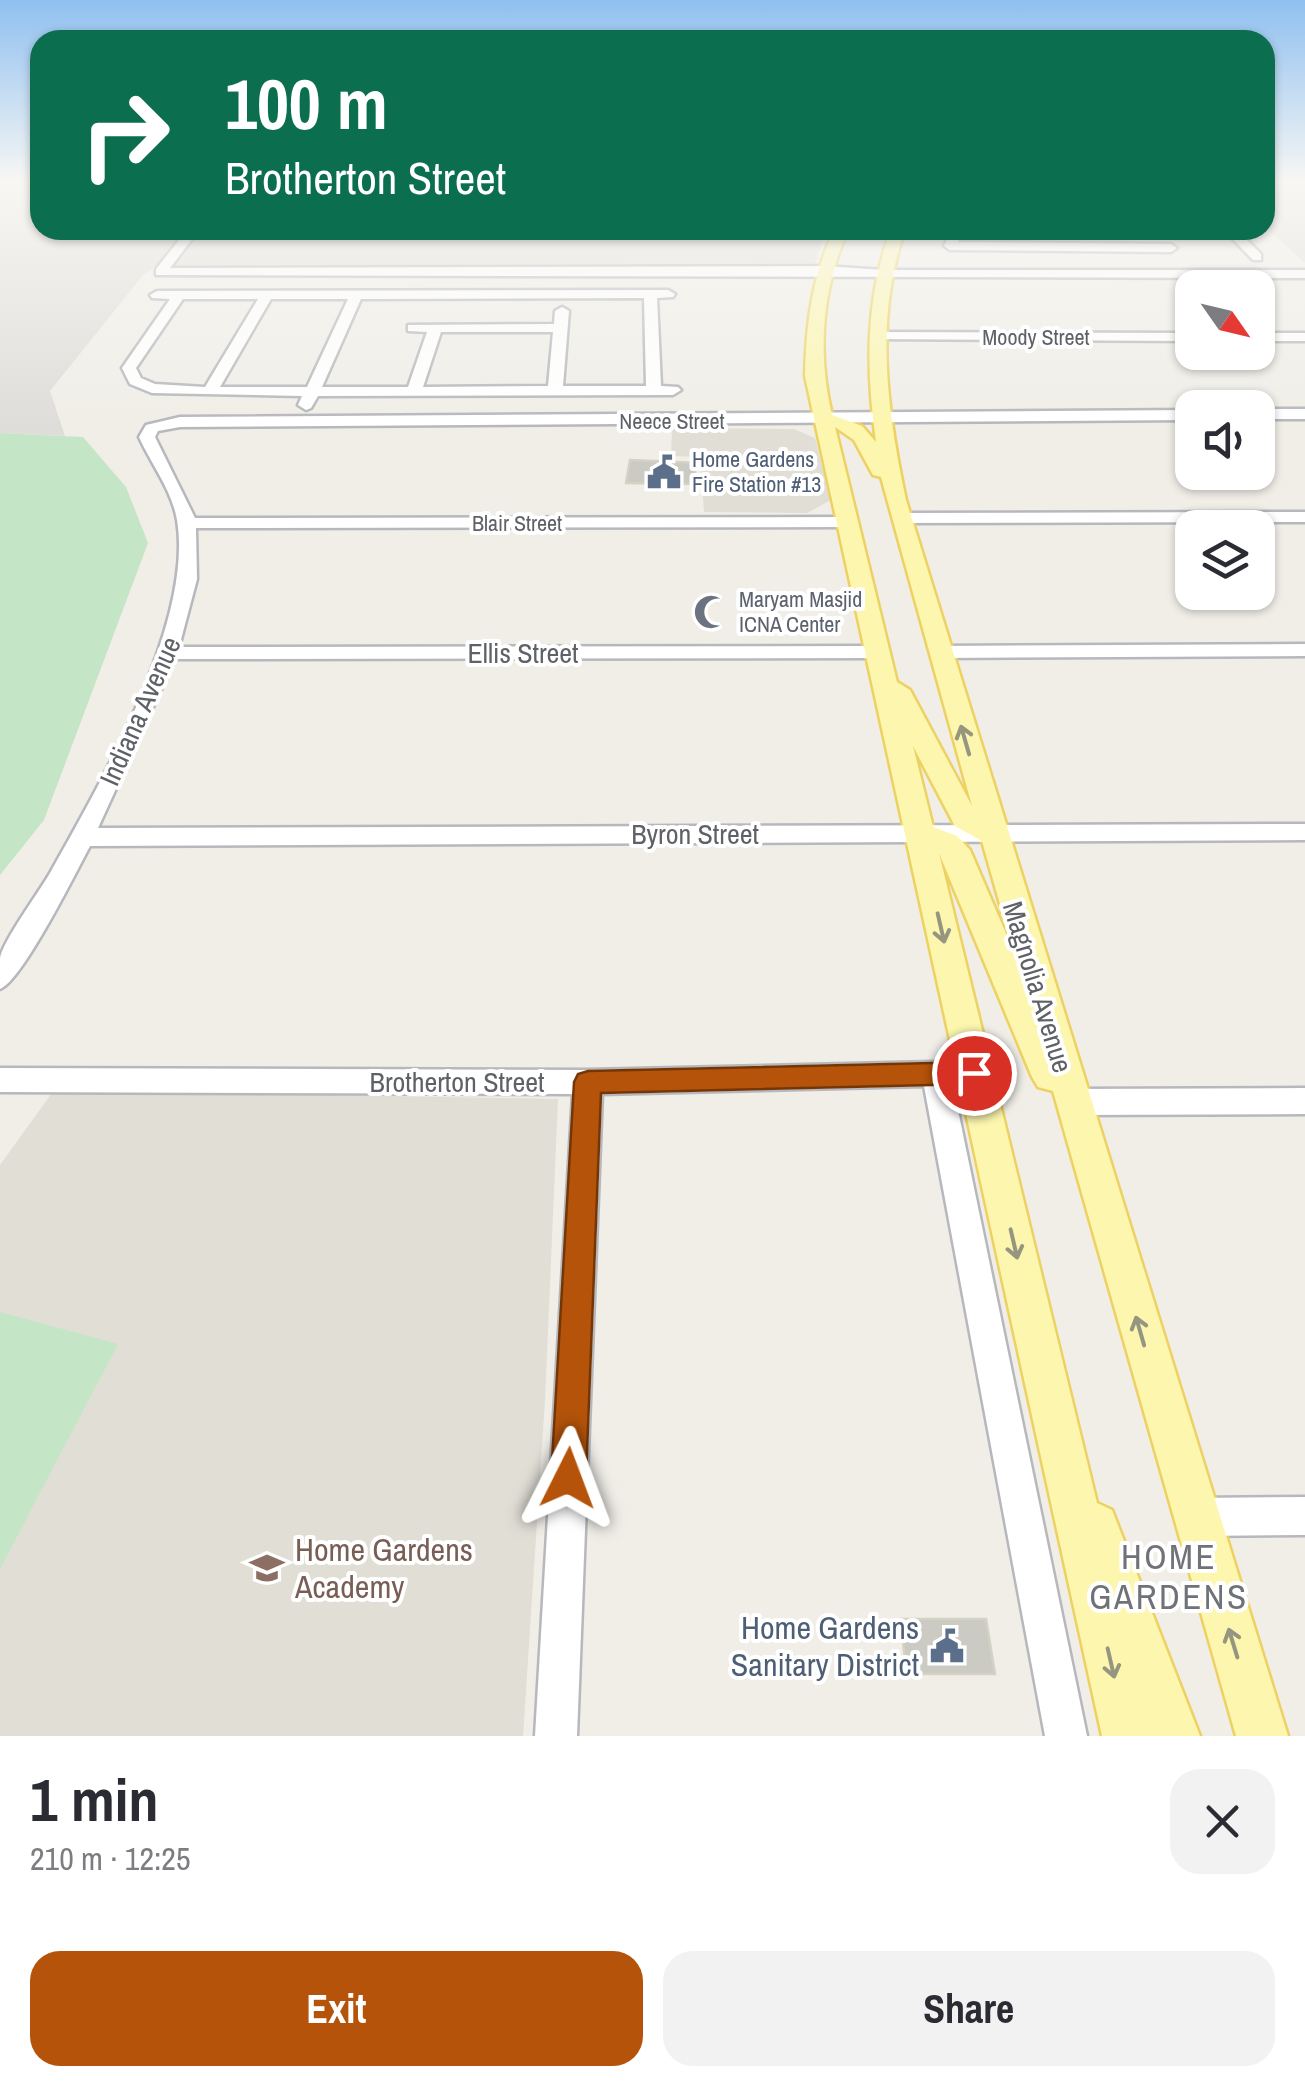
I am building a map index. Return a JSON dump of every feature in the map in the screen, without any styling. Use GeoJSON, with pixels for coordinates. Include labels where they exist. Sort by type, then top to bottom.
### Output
{"type":"FeatureCollection","features":[{"type":"Feature","properties":{"kind":"main road"},"geometry":{"type":"LineString","coordinates":[[827,262],[816,309],[814,376],[919,833],[955,1073],[1053,1411],[1128,1736]]}},
{"type":"Feature","properties":{"kind":"main road","name":"Magnolia Avenue"},"geometry":{"type":"LineString","coordinates":[[888,262],[880,336],[882,419],[899,509],[1262,1736]]}},
{"type":"Feature","properties":{"kind":"main road"},"geometry":{"type":"LineString","coordinates":[[814,358],[846,410],[882,419]]}},
{"type":"Feature","properties":{"kind":"main road"},"geometry":{"type":"LineString","coordinates":[[826,419],[850,424],[867,440],[899,509]]}},
{"type":"Feature","properties":{"kind":"main road"},"geometry":{"type":"LineString","coordinates":[[877,652],[964,819],[993,834]]}},
{"type":"Feature","properties":{"kind":"main road"},"geometry":{"type":"LineString","coordinates":[[919,833],[947,843],[959,858],[1044,1070],[1072,1102]]}},
{"type":"Feature","properties":{"kind":"main road"},"geometry":{"type":"LineString","coordinates":[[1053,1411],[1174,1736]]}},
{"type":"Feature","properties":{"kind":"street"},"geometry":{"type":"LineString","coordinates":[[168,262],[160,272],[824,270],[884,274],[1305,274]]}},
{"type":"Feature","properties":{"kind":"street"},"geometry":{"type":"LineString","coordinates":[[1090,262],[1100,274]]}},
{"type":"Feature","properties":{"kind":"street"},"geometry":{"type":"LineString","coordinates":[[555,390],[566,271]]}},
{"type":"Feature","properties":{"kind":"street"},"geometry":{"type":"LineString","coordinates":[[650,294],[654,390]]}},
{"type":"Feature","properties":{"kind":"street"},"geometry":{"type":"LineString","coordinates":[[157,295],[668,294]]}},
{"type":"Feature","properties":{"kind":"street"},"geometry":{"type":"LineString","coordinates":[[179,295],[129,368],[135,380],[152,388],[210,392],[674,390]]}},
{"type":"Feature","properties":{"kind":"street"},"geometry":{"type":"LineString","coordinates":[[210,392],[267,295]]}},
{"type":"Feature","properties":{"kind":"street"},"geometry":{"type":"LineString","coordinates":[[301,414],[356,295]]}},
{"type":"Feature","properties":{"kind":"street"},"geometry":{"type":"LineString","coordinates":[[412,328],[561,328]]}},
{"type":"Feature","properties":{"kind":"street"},"geometry":{"type":"LineString","coordinates":[[414,391],[435,328]]}},
{"type":"Feature","properties":{"kind":"street","name":"Moody Street"},"geometry":{"type":"LineString","coordinates":[[880,336],[1175,337]]}},
{"type":"Feature","properties":{"kind":"street"},"geometry":{"type":"LineString","coordinates":[[1275,337],[1305,337]]}},
{"type":"Feature","properties":{"kind":"street"},"geometry":{"type":"LineString","coordinates":[[1275,414],[1305,414]]}},
{"type":"Feature","properties":{"kind":"street","name":"Neece Street"},"geometry":{"type":"LineString","coordinates":[[152,428],[180,422],[1175,415]]}},
{"type":"Feature","properties":{"kind":"street","name":"Indiana Avenue"},"geometry":{"type":"LineString","coordinates":[[0,978],[85,837],[169,653],[180,611],[187,523],[147,436],[152,428]]}},
{"type":"Feature","properties":{"kind":"street"},"geometry":{"type":"LineString","coordinates":[[899,509],[1305,517]]}},
{"type":"Feature","properties":{"kind":"street","name":"Blair Street"},"geometry":{"type":"LineString","coordinates":[[187,523],[846,522]]}},
{"type":"Feature","properties":{"kind":"street"},"geometry":{"type":"LineString","coordinates":[[940,652],[1305,650]]}},
{"type":"Feature","properties":{"kind":"street","name":"Ellis Street"},"geometry":{"type":"LineString","coordinates":[[169,653],[877,652]]}},
{"type":"Feature","properties":{"kind":"street","name":"Byron Street"},"geometry":{"type":"LineString","coordinates":[[85,837],[1305,832]]}},
{"type":"Feature","properties":{"kind":"street"},"geometry":{"type":"LineString","coordinates":[[955,1073],[1066,1736]]}},
{"type":"Feature","properties":{"kind":"street","name":"Brotherton Street"},"geometry":{"type":"LineString","coordinates":[[0,1080],[588,1082],[955,1073]]}},
{"type":"Feature","properties":{"kind":"street"},"geometry":{"type":"LineString","coordinates":[[556,1736],[588,1082]]}},
{"type":"Feature","properties":{"kind":"street"},"geometry":{"type":"LineString","coordinates":[[1072,1102],[1305,1101]]}},
{"type":"Feature","properties":{"kind":"street"},"geometry":{"type":"LineString","coordinates":[[1195,1518],[1305,1516]]}},
{"type":"Feature","properties":{"kind":"shaded area"},"geometry":{"type":"Polygon","coordinates":[[[0,262],[816,262],[156,266],[143,275],[50,391],[65,436],[0,433],[0,262]]]}},
{"type":"Feature","properties":{"kind":"shaded area"},"geometry":{"type":"Polygon","coordinates":[[[672,428],[794,429],[815,438],[831,500],[807,513],[704,512],[700,457],[671,456],[672,428]]]}},
{"type":"Feature","properties":{"kind":"shaded area","name":"Home Gardens Academy"},"geometry":{"type":"Polygon","coordinates":[[[54,1090],[558,1099],[545,1400],[523,1736],[0,1736],[0,1165],[54,1090]]]}},
{"type":"Feature","properties":{"kind":"green space"},"geometry":{"type":"Polygon","coordinates":[[[0,433],[83,437],[126,487],[148,543],[44,820],[0,875],[0,433]]]}},
{"type":"Feature","properties":{"kind":"green space"},"geometry":{"type":"Polygon","coordinates":[[[0,1312],[118,1344],[0,1569],[0,1312]]]}},
{"type":"Feature","properties":{"kind":"building","name":"Home Gardens Fire Station #13"},"geometry":{"type":"Polygon","coordinates":[[[630,460],[696,463],[694,484],[626,483],[630,460]]]}},
{"type":"Feature","properties":{"kind":"building","name":"Home Gardens Sanitary District"},"geometry":{"type":"Polygon","coordinates":[[[900,1619],[986,1619],[995,1674],[907,1674],[900,1619]]]}},
{"type":"Feature","properties":{"kind":"place","name":"Home Gardens Fire Station #13"},"geometry":{"type":"Point","coordinates":[664,472]}},
{"type":"Feature","properties":{"kind":"place","name":"Maryam Masjid ICNA Center"},"geometry":{"type":"Point","coordinates":[711,612]}},
{"type":"Feature","properties":{"kind":"place","name":"Home Gardens Academy"},"geometry":{"type":"Point","coordinates":[267,1568]}},
{"type":"Feature","properties":{"kind":"place","name":"Home Gardens Sanitary District"},"geometry":{"type":"Point","coordinates":[947,1646]}},
{"type":"Feature","properties":{"kind":"district","name":"HOME GARDENS"},"geometry":{"type":"Point","coordinates":[1169,1577]}},
{"type":"Feature","properties":{"kind":"route"},"geometry":{"type":"LineString","coordinates":[[568,1478],[588,1082],[974,1073]]}}]}
